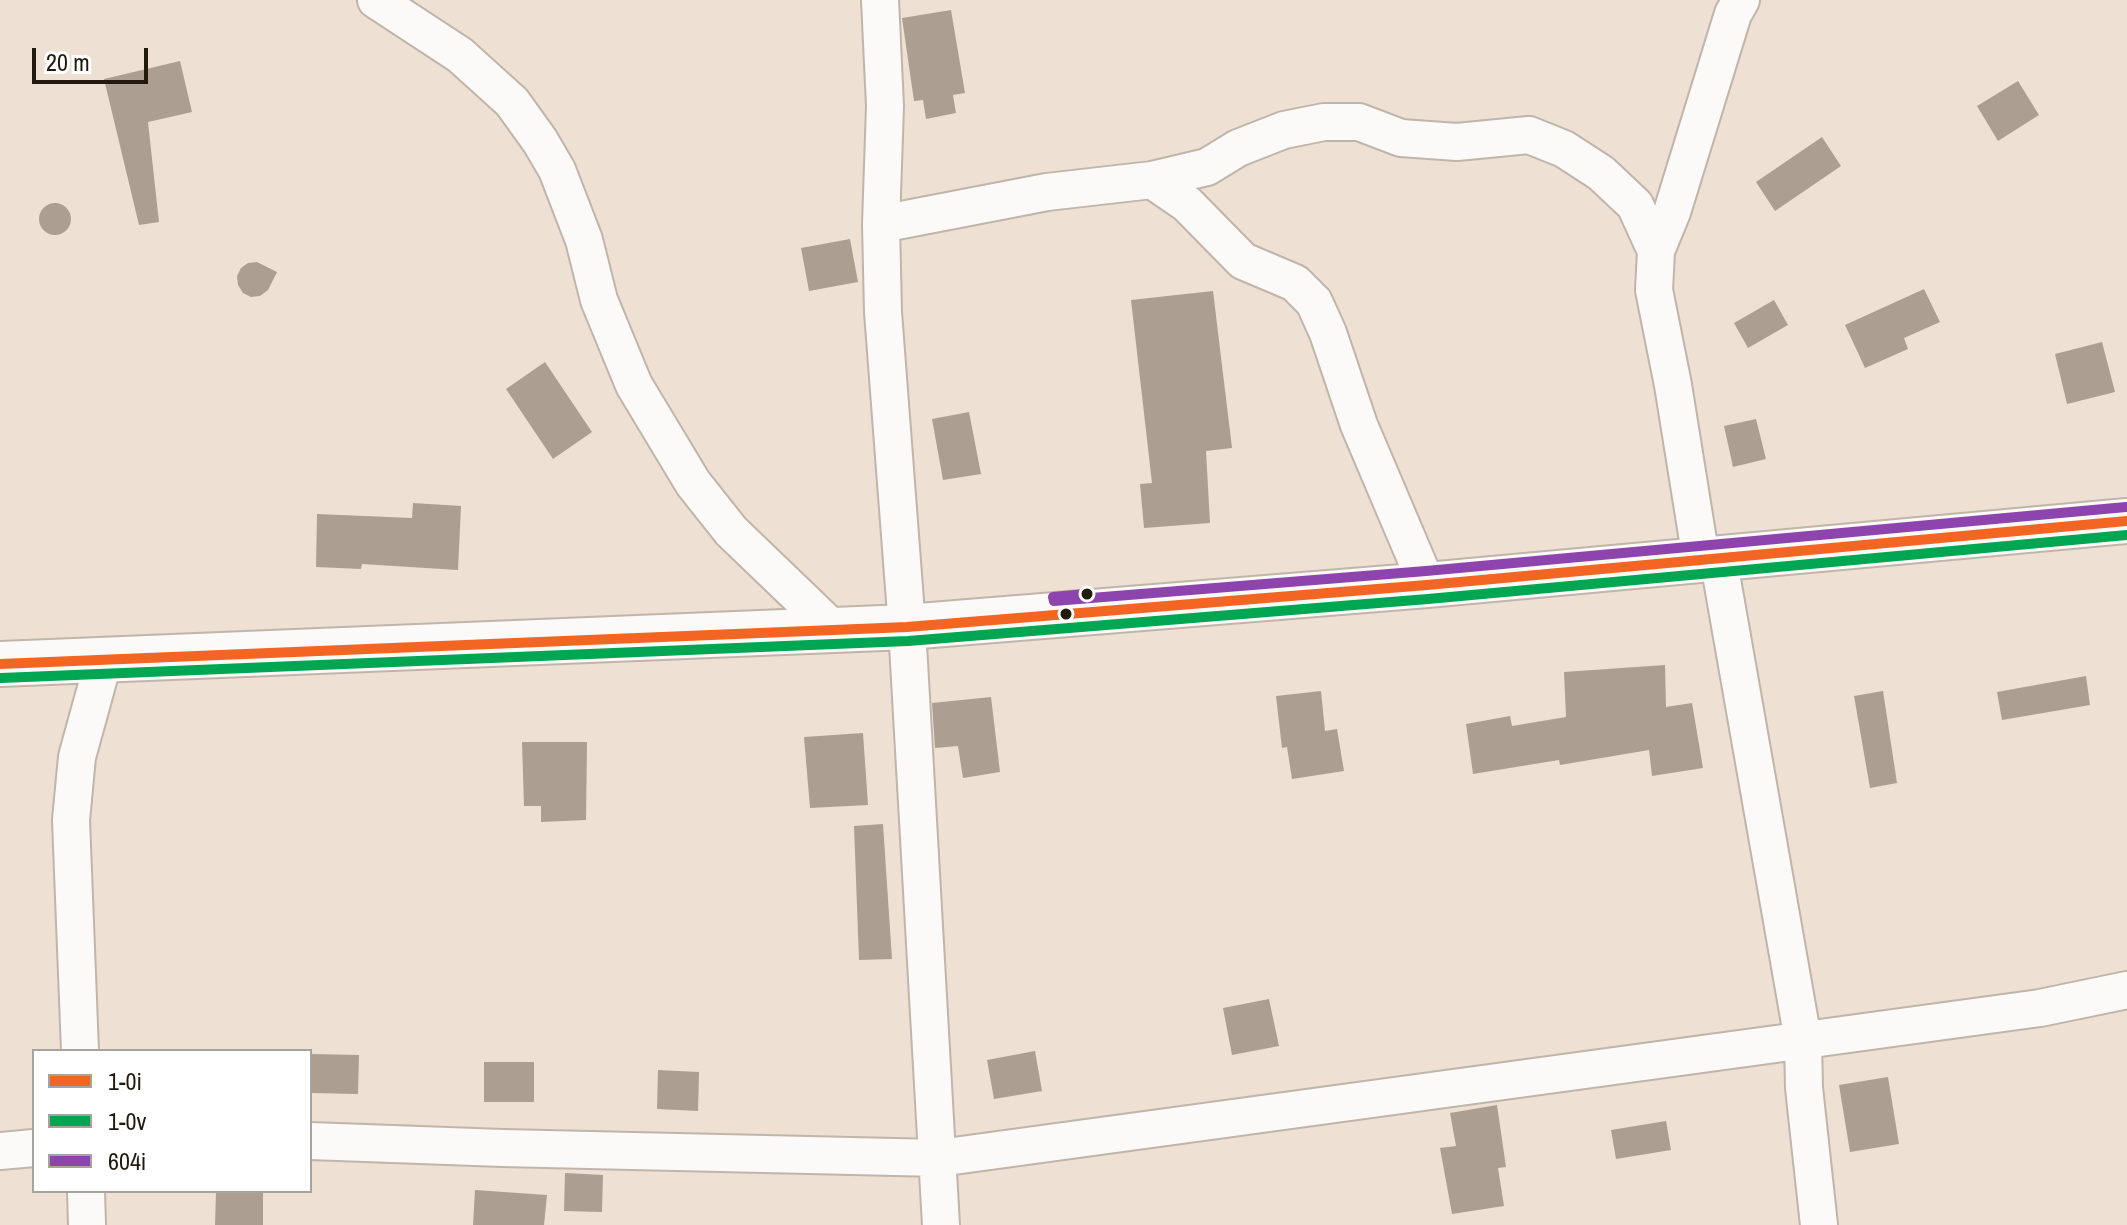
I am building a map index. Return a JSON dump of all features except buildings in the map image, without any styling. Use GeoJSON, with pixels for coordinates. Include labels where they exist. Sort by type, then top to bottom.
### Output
{"type":"FeatureCollection","features":[{"type":"Feature","properties":{"kind":"street"},"geometry":{"type":"LineString","coordinates":[[376,0],[460,55],[522,115],[557,170],[584,240],[599,300],[634,385],[693,483],[731,531],[833,629]]}},
{"type":"Feature","properties":{"kind":"street"},"geometry":{"type":"LineString","coordinates":[[880,0],[885,106],[881,224],[883,312],[907,627],[941,1225]]}},
{"type":"Feature","properties":{"kind":"street"},"geometry":{"type":"LineString","coordinates":[[1741,0],[1733,14],[1672,212],[1656,251],[1654,290],[1803,1040],[1804,1088],[1819,1225]]}},
{"type":"Feature","properties":{"kind":"street"},"geometry":{"type":"LineString","coordinates":[[881,224],[1047,192],[1152,180],[1207,167],[1238,148],[1284,130],[1324,122],[1359,122],[1401,138],[1457,142],[1529,135],[1564,149],[1601,173],[1635,205],[1656,251]]}},
{"type":"Feature","properties":{"kind":"street"},"geometry":{"type":"LineString","coordinates":[[1152,180],[1187,204],[1243,261],[1295,283],[1314,302],[1328,333],[1359,425],[1427,585]]}},
{"type":"Feature","properties":{"kind":"street"},"geometry":{"type":"LineString","coordinates":[[0,664],[907,627],[1427,585],[2127,521]]}},
{"type":"Feature","properties":{"kind":"street"},"geometry":{"type":"LineString","coordinates":[[80,1049],[71,820],[77,757],[104,659]]}},
{"type":"Feature","properties":{"kind":"street"},"geometry":{"type":"LineString","coordinates":[[312,1141],[939,1158],[2040,1008],[2127,990]]}},
{"type":"Feature","properties":{"kind":"street"},"geometry":{"type":"LineString","coordinates":[[0,1151],[32,1148]]}},
{"type":"Feature","properties":{"kind":"street"},"geometry":{"type":"LineString","coordinates":[[86,1193],[87,1225]]}},
{"type":"Feature","properties":{"kind":"transit line","name":"604i"},"geometry":{"type":"LineString","coordinates":[[1087,594],[1053,597],[1054,601],[1426,571],[2126,507]]}},
{"type":"Feature","properties":{"kind":"transit line","name":"1-0i"},"geometry":{"type":"LineString","coordinates":[[0,664],[907,627],[1427,585],[2127,521]]}},
{"type":"Feature","properties":{"kind":"transit line","name":"1-0v"},"geometry":{"type":"LineString","coordinates":[[1,678],[908,641],[1428,599],[2127,535]]}}]}
